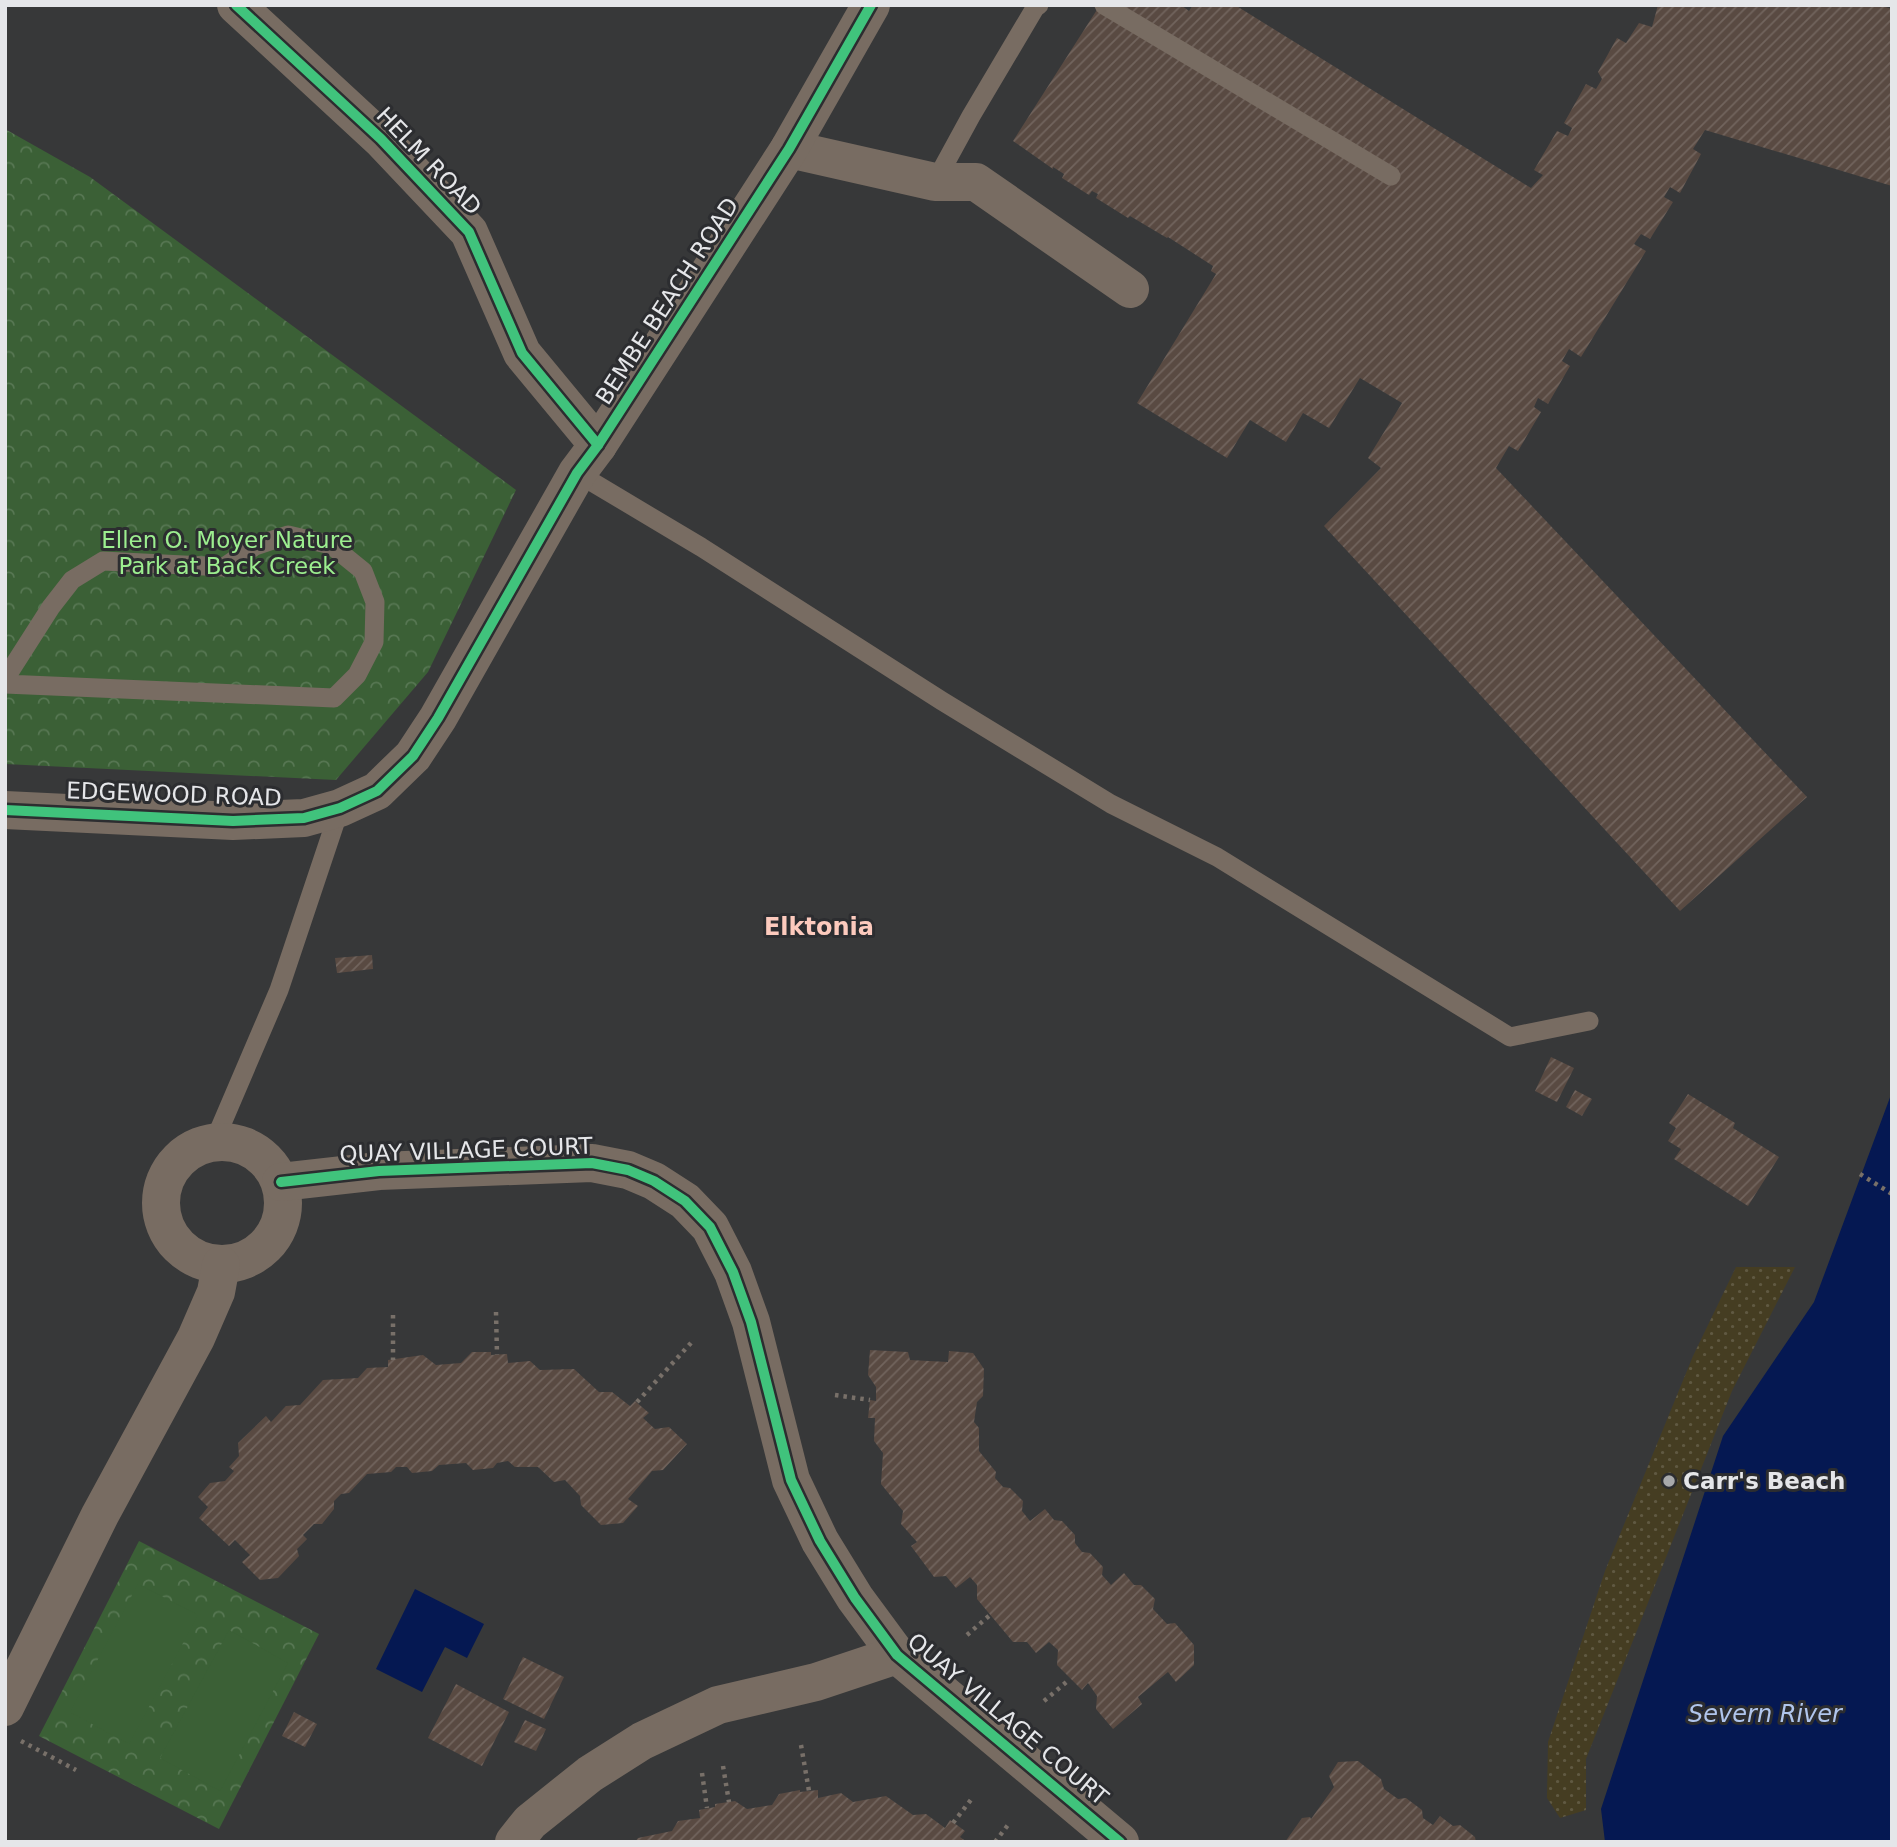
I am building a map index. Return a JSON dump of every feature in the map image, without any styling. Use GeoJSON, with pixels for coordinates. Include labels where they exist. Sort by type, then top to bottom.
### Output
{"type":"FeatureCollection","features":[{"type":"Feature","properties":{"kind":"street","name":"HELM ROAD"},"geometry":{"type":"LineString","coordinates":[[236,5],[380,139],[469,232],[522,353],[588,459]]}},
{"type":"Feature","properties":{"kind":"street","name":"BEMBE BEACH ROAD"},"geometry":{"type":"LineString","coordinates":[[340,808],[377,791],[413,756],[438,718],[588,459],[789,149],[871,5]]}},
{"type":"Feature","properties":{"kind":"street"},"geometry":{"type":"LineString","coordinates":[[789,149],[935,182],[976,182],[1130,289]]}},
{"type":"Feature","properties":{"kind":"street","name":"EDGEWOOD ROAD"},"geometry":{"type":"LineString","coordinates":[[5,810],[233,821],[304,818],[340,808]]}},
{"type":"Feature","properties":{"kind":"street"},"geometry":{"type":"LineString","coordinates":[[214,1142],[242,1144],[265,1159],[281,1182],[284,1212],[273,1240],[250,1259],[221,1265],[198,1261],[179,1248],[166,1229],[160,1206],[163,1184],[174,1164],[192,1149],[214,1142]]}},
{"type":"Feature","properties":{"kind":"street","name":"QUAY VILLAGE COURT"},"geometry":{"type":"LineString","coordinates":[[281,1182],[379,1171],[592,1163],[628,1170],[654,1181],[685,1202],[710,1227],[733,1272],[751,1322],[791,1480],[814,1529],[855,1598],[897,1655],[1120,1842]]}},
{"type":"Feature","properties":{"kind":"street"},"geometry":{"type":"LineString","coordinates":[[11,1723],[100,1515],[196,1338],[216,1292],[221,1265]]}},
{"type":"Feature","properties":{"kind":"street"},"geometry":{"type":"LineString","coordinates":[[514,1842],[530,1822],[590,1774],[642,1741],[718,1705],[816,1682],[897,1655]]}},
{"type":"Feature","properties":{"kind":"lane"},"geometry":{"type":"LineString","coordinates":[[935,182],[1038,5]]}},
{"type":"Feature","properties":{"kind":"lane"},"geometry":{"type":"LineString","coordinates":[[1104,5],[1391,176]]}},
{"type":"Feature","properties":{"kind":"lane"},"geometry":{"type":"LineString","coordinates":[[588,459],[701,547],[942,701],[1111,804],[1217,857],[1510,1037],[1589,1021]]}},
{"type":"Feature","properties":{"kind":"lane"},"geometry":{"type":"LineString","coordinates":[[5,679],[51,607],[72,580],[103,561],[224,567],[255,547],[288,535],[331,545],[363,571],[375,602],[374,642],[357,675],[334,698],[5,684]]}},
{"type":"Feature","properties":{"kind":"lane"},"geometry":{"type":"LineString","coordinates":[[214,1142],[279,990],[340,808]]}},
{"type":"Feature","properties":{"kind":"path"},"geometry":{"type":"LineString","coordinates":[[1860,1174],[1892,1194]]}},
{"type":"Feature","properties":{"kind":"path"},"geometry":{"type":"LineString","coordinates":[[496,1312],[497,1355]]}},
{"type":"Feature","properties":{"kind":"path"},"geometry":{"type":"LineString","coordinates":[[393,1315],[393,1360]]}},
{"type":"Feature","properties":{"kind":"path"},"geometry":{"type":"LineString","coordinates":[[637,1402],[691,1343]]}},
{"type":"Feature","properties":{"kind":"path"},"geometry":{"type":"LineString","coordinates":[[835,1395],[870,1400]]}},
{"type":"Feature","properties":{"kind":"path"},"geometry":{"type":"LineString","coordinates":[[967,1635],[990,1615]]}},
{"type":"Feature","properties":{"kind":"path"},"geometry":{"type":"LineString","coordinates":[[1044,1701],[1070,1679]]}},
{"type":"Feature","properties":{"kind":"path"},"geometry":{"type":"LineString","coordinates":[[11,1723],[76,1770]]}},
{"type":"Feature","properties":{"kind":"path"},"geometry":{"type":"LineString","coordinates":[[802,1745],[809,1791]]}},
{"type":"Feature","properties":{"kind":"path"},"geometry":{"type":"LineString","coordinates":[[723,1766],[729,1802]]}},
{"type":"Feature","properties":{"kind":"path"},"geometry":{"type":"LineString","coordinates":[[702,1773],[707,1808]]}},
{"type":"Feature","properties":{"kind":"path"},"geometry":{"type":"LineString","coordinates":[[953,1822],[973,1797]]}},
{"type":"Feature","properties":{"kind":"path"},"geometry":{"type":"LineString","coordinates":[[995,1842],[1008,1825]]}},
{"type":"Feature","properties":{"kind":"sand","name":"Carr's Beach"},"geometry":{"type":"Polygon","coordinates":[[[1736,1267],[1795,1267],[1732,1391],[1586,1759],[1586,1810],[1560,1818],[1547,1798],[1548,1742],[1605,1571],[1693,1356],[1736,1267]]]}},
{"type":"Feature","properties":{"kind":"green space","name":"Ellen O. Moyer Nature Park at Back Creek"},"geometry":{"type":"Polygon","coordinates":[[[5,129],[90,177],[516,490],[428,672],[336,780],[5,764],[5,129]]]}},
{"type":"Feature","properties":{"kind":"green space"},"geometry":{"type":"Polygon","coordinates":[[[139,1541],[319,1634],[219,1829],[39,1736],[139,1541]]]}},
{"type":"Feature","properties":{"kind":"green space"},"geometry":{"type":"Polygon","coordinates":[[[138,1584],[198,1615],[129,1744],[70,1712],[138,1584]]]}},
{"type":"Feature","properties":{"kind":"green space"},"geometry":{"type":"Polygon","coordinates":[[[229,1630],[288,1663],[220,1791],[160,1758],[229,1630]]]}},
{"type":"Feature","properties":{"kind":"water","name":"Severn River"},"geometry":{"type":"Polygon","coordinates":[[[1892,1092],[1892,1842],[1605,1842],[1601,1809],[1723,1436],[1814,1302],[1892,1092]]]}},
{"type":"Feature","properties":{"kind":"water"},"geometry":{"type":"Polygon","coordinates":[[[415,1589],[484,1624],[467,1658],[445,1647],[422,1692],[376,1669],[415,1589]]]}},
{"type":"Feature","properties":{"kind":"building"},"geometry":{"type":"Polygon","coordinates":[[[1100,5],[1181,5],[1189,11],[1193,5],[1235,5],[1531,188],[1543,175],[1534,170],[1557,131],[1568,136],[1572,128],[1564,123],[1586,84],[1596,89],[1602,79],[1598,72],[1617,38],[1626,43],[1639,23],[1652,27],[1658,5],[1879,5],[1892,9],[1892,186],[1705,130],[1693,149],[1701,154],[1680,193],[1670,187],[1664,197],[1673,202],[1650,239],[1641,234],[1634,244],[1646,251],[1581,357],[1569,349],[1562,361],[1570,366],[1548,404],[1538,398],[1534,407],[1541,412],[1518,451],[1509,446],[1496,468],[1807,797],[1680,911],[1324,526],[1381,468],[1368,458],[1402,403],[1360,378],[1329,428],[1303,413],[1286,442],[1250,420],[1227,458],[1137,403],[1216,274],[1211,271],[1213,266],[1168,237],[1130,216],[1128,218],[1096,198],[1098,194],[1092,191],[1089,195],[1062,178],[1064,174],[1013,141],[1100,5]]]}},
{"type":"Feature","properties":{"kind":"building"},"geometry":{"type":"Polygon","coordinates":[[[372,955],[373,969],[337,973],[335,958],[372,955]]]}},
{"type":"Feature","properties":{"kind":"building"},"geometry":{"type":"Polygon","coordinates":[[[1551,1057],[1574,1068],[1557,1102],[1535,1091],[1551,1057]]]}},
{"type":"Feature","properties":{"kind":"building"},"geometry":{"type":"Polygon","coordinates":[[[1575,1090],[1592,1099],[1582,1116],[1566,1107],[1575,1090]]]}},
{"type":"Feature","properties":{"kind":"building"},"geometry":{"type":"Polygon","coordinates":[[[1688,1094],[1735,1123],[1733,1128],[1779,1157],[1748,1206],[1674,1159],[1681,1149],[1668,1141],[1676,1128],[1669,1123],[1688,1094]]]}},
{"type":"Feature","properties":{"kind":"building"},"geometry":{"type":"Polygon","coordinates":[[[870,1350],[908,1352],[910,1360],[948,1362],[949,1351],[973,1353],[984,1369],[983,1396],[977,1402],[974,1422],[979,1428],[979,1451],[996,1472],[995,1478],[1023,1501],[1022,1511],[1030,1521],[1045,1509],[1054,1520],[1062,1521],[1075,1535],[1075,1543],[1082,1552],[1090,1553],[1103,1567],[1102,1575],[1111,1585],[1124,1573],[1134,1585],[1141,1585],[1155,1599],[1153,1609],[1167,1624],[1175,1623],[1194,1645],[1194,1665],[1176,1682],[1168,1672],[1138,1697],[1142,1704],[1113,1729],[1096,1709],[1097,1696],[1088,1683],[1082,1690],[1057,1665],[1058,1650],[1049,1642],[1036,1653],[1027,1642],[1013,1642],[977,1599],[977,1585],[970,1577],[956,1588],[946,1576],[934,1577],[911,1546],[917,1542],[901,1524],[903,1511],[881,1484],[883,1453],[874,1441],[875,1418],[868,1418],[870,1400],[876,1401],[876,1387],[868,1375],[870,1350]]]}},
{"type":"Feature","properties":{"kind":"building"},"geometry":{"type":"Polygon","coordinates":[[[472,1352],[507,1354],[508,1363],[530,1361],[540,1370],[574,1369],[599,1392],[612,1392],[630,1406],[635,1401],[649,1413],[643,1418],[655,1429],[669,1427],[687,1444],[663,1470],[652,1471],[628,1499],[638,1506],[623,1523],[601,1525],[581,1505],[580,1496],[565,1480],[554,1482],[538,1467],[515,1467],[508,1461],[497,1463],[493,1468],[473,1470],[466,1463],[439,1465],[432,1471],[412,1473],[407,1467],[396,1467],[391,1472],[367,1474],[349,1493],[341,1494],[334,1501],[334,1509],[322,1524],[314,1524],[303,1535],[307,1539],[297,1549],[299,1556],[278,1578],[260,1580],[242,1562],[250,1555],[235,1540],[229,1546],[199,1518],[208,1507],[198,1497],[210,1483],[225,1481],[234,1471],[229,1467],[239,1456],[238,1443],[266,1416],[271,1422],[286,1406],[300,1405],[323,1380],[358,1378],[367,1368],[388,1367],[388,1360],[423,1355],[436,1365],[461,1363],[472,1352]]]}},
{"type":"Feature","properties":{"kind":"building"},"geometry":{"type":"Polygon","coordinates":[[[523,1657],[564,1677],[544,1719],[503,1699],[523,1657]]]}},
{"type":"Feature","properties":{"kind":"building"},"geometry":{"type":"Polygon","coordinates":[[[456,1684],[509,1712],[482,1766],[428,1738],[456,1684]]]}},
{"type":"Feature","properties":{"kind":"building"},"geometry":{"type":"Polygon","coordinates":[[[294,1712],[317,1724],[305,1747],[282,1736],[294,1712]]]}},
{"type":"Feature","properties":{"kind":"building"},"geometry":{"type":"Polygon","coordinates":[[[525,1720],[546,1729],[536,1751],[514,1742],[525,1720]]]}},
{"type":"Feature","properties":{"kind":"building"},"geometry":{"type":"Polygon","coordinates":[[[1358,1761],[1381,1779],[1384,1789],[1398,1799],[1406,1798],[1422,1810],[1423,1818],[1433,1825],[1440,1816],[1453,1826],[1460,1825],[1475,1837],[1476,1842],[1285,1842],[1302,1818],[1311,1819],[1334,1787],[1329,1776],[1338,1762],[1358,1761]]]}},
{"type":"Feature","properties":{"kind":"building"},"geometry":{"type":"Polygon","coordinates":[[[818,1790],[818,1798],[841,1793],[853,1802],[886,1796],[913,1815],[926,1814],[945,1828],[950,1820],[965,1831],[960,1837],[967,1842],[635,1842],[638,1838],[672,1831],[678,1821],[700,1818],[699,1810],[715,1807],[715,1804],[735,1801],[747,1809],[772,1805],[779,1794],[818,1790]]]}},
{"type":"Feature","properties":{"kind":"cycle path"},"geometry":{"type":"LineString","coordinates":[[236,5],[381,139],[469,232],[522,353],[598,445]]}},
{"type":"Feature","properties":{"kind":"cycle path"},"geometry":{"type":"LineString","coordinates":[[5,810],[233,821],[304,818],[340,808],[377,791],[413,756],[438,718],[577,473],[598,445],[789,149],[871,5]]}},
{"type":"Feature","properties":{"kind":"cycle path"},"geometry":{"type":"LineString","coordinates":[[281,1182],[379,1171],[592,1163],[628,1170],[654,1181],[685,1201],[710,1227],[733,1272],[751,1322],[791,1480],[820,1541],[855,1598],[897,1655],[1120,1842]]}},
{"type":"Feature","properties":{"kind":"place","name":"Carr's Beach"},"geometry":{"type":"Point","coordinates":[1669,1481]}},
{"type":"Feature","properties":{"kind":"district","name":"Elktonia"},"geometry":{"type":"Point","coordinates":[819,927]}}]}
